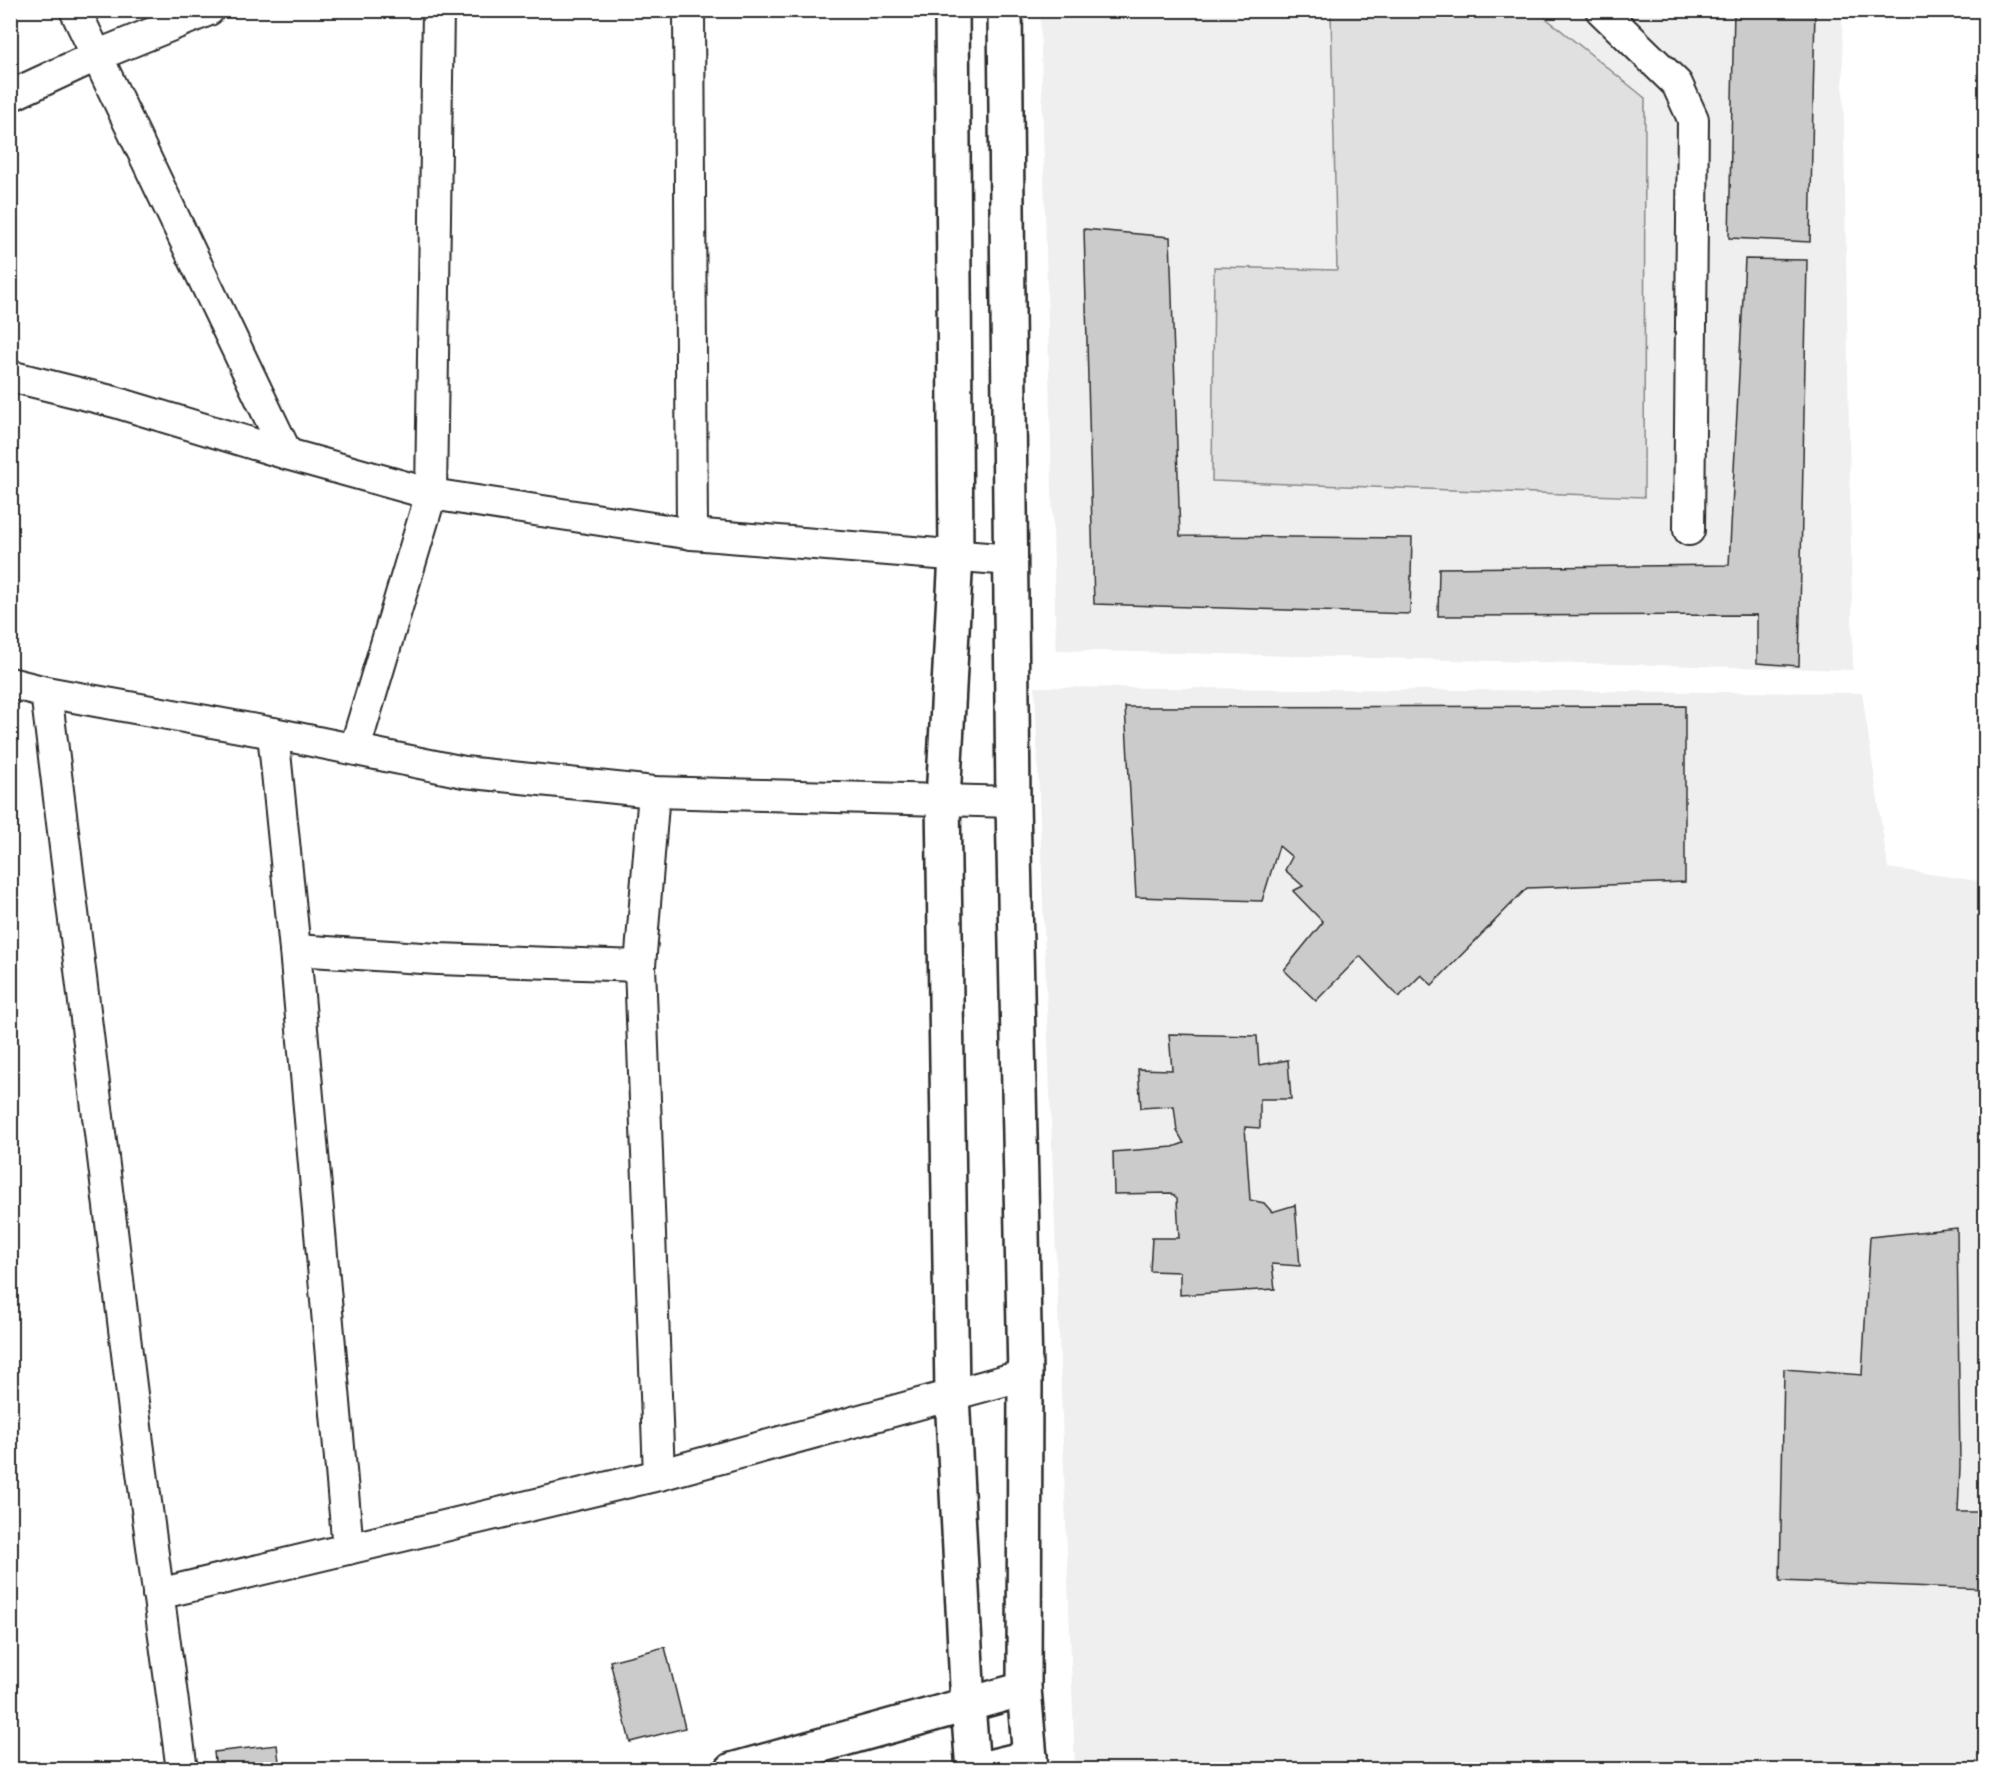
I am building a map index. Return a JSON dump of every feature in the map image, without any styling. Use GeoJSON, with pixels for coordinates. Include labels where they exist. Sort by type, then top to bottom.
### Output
{"type":"FeatureCollection","features":[{"type":"Feature","properties":{"kind":"street"},"geometry":{"type":"LineString","coordinates":[[75,10],[287,454]]}},
{"type":"Feature","properties":{"kind":"street"},"geometry":{"type":"LineString","coordinates":[[10,96],[96,56],[209,10]]}},
{"type":"Feature","properties":{"kind":"street"},"geometry":{"type":"LineString","coordinates":[[355,748],[431,494],[438,10]]}},
{"type":"Feature","properties":{"kind":"street"},"geometry":{"type":"LineString","coordinates":[[689,10],[692,534]]}},
{"type":"Feature","properties":{"kind":"street"},"geometry":{"type":"LineString","coordinates":[[952,10],[956,555],[943,800],[952,1395],[968,1705],[974,1770],[1031,1763],[1024,1689],[1026,1376],[1012,802],[1005,10]]}},
{"type":"Feature","properties":{"kind":"street"},"geometry":{"type":"LineString","coordinates":[[1601,10],[1677,84],[1693,119],[1689,530]]}},
{"type":"Feature","properties":{"kind":"street"},"geometry":{"type":"LineString","coordinates":[[10,376],[115,402],[287,454],[431,494],[692,534],[1011,560]]}},
{"type":"Feature","properties":{"kind":"street"},"geometry":{"type":"LineString","coordinates":[[10,683],[46,692],[355,748],[464,772],[654,792],[1012,802]]}},
{"type":"Feature","properties":{"kind":"street"},"geometry":{"type":"LineString","coordinates":[[46,692],[182,1770]]}},
{"type":"Feature","properties":{"kind":"street"},"geometry":{"type":"LineString","coordinates":[[273,733],[295,950],[348,1549]]}},
{"type":"Feature","properties":{"kind":"street"},"geometry":{"type":"LineString","coordinates":[[654,792],[640,966],[659,1475]]}},
{"type":"Feature","properties":{"kind":"street"},"geometry":{"type":"LineString","coordinates":[[295,950],[438,959],[640,966]]}},
{"type":"Feature","properties":{"kind":"street"},"geometry":{"type":"LineString","coordinates":[[158,1594],[659,1475],[1026,1376]]}},
{"type":"Feature","properties":{"kind":"street"},"geometry":{"type":"LineString","coordinates":[[732,1770],[1024,1689]]}},
{"type":"Feature","properties":{"kind":"shaded area"},"geometry":{"type":"Polygon","coordinates":[[[1040,11],[1842,11],[1853,670],[1056,650],[1040,11]]]}},
{"type":"Feature","properties":{"kind":"shaded area"},"geometry":{"type":"Polygon","coordinates":[[[1331,11],[1537,11],[1645,98],[1644,497],[1212,481],[1214,267],[1337,270],[1331,11]]]}},
{"type":"Feature","properties":{"kind":"shaded area"},"geometry":{"type":"Polygon","coordinates":[[[1035,687],[1862,693],[1888,868],[1985,882],[1985,1769],[1075,1769],[1035,687]]]}},
{"type":"Feature","properties":{"kind":"building"},"geometry":{"type":"Polygon","coordinates":[[[1734,10],[1815,10],[1810,242],[1729,238],[1734,10]]]}},
{"type":"Feature","properties":{"kind":"building"},"geometry":{"type":"Polygon","coordinates":[[[1084,229],[1170,237],[1180,536],[1412,538],[1410,614],[1094,604],[1084,229]]]}},
{"type":"Feature","properties":{"kind":"building"},"geometry":{"type":"Polygon","coordinates":[[[1745,259],[1807,260],[1799,666],[1757,663],[1757,615],[1438,616],[1439,568],[1729,565],[1745,259]]]}},
{"type":"Feature","properties":{"kind":"building"},"geometry":{"type":"Polygon","coordinates":[[[1685,706],[1685,882],[1527,888],[1432,985],[1421,975],[1399,997],[1360,956],[1316,1001],[1284,970],[1323,922],[1293,891],[1303,886],[1285,870],[1292,857],[1279,846],[1262,901],[1136,897],[1125,707],[1685,706]]]}},
{"type":"Feature","properties":{"kind":"building"},"geometry":{"type":"Polygon","coordinates":[[[1169,1034],[1257,1036],[1259,1065],[1288,1060],[1291,1099],[1260,1099],[1260,1128],[1245,1127],[1250,1200],[1264,1203],[1272,1212],[1295,1205],[1300,1266],[1272,1264],[1275,1289],[1180,1295],[1180,1272],[1150,1271],[1152,1238],[1179,1238],[1177,1198],[1171,1193],[1114,1194],[1113,1152],[1173,1147],[1184,1143],[1177,1131],[1174,1106],[1141,1108],[1138,1069],[1172,1070],[1169,1034]]]}},
{"type":"Feature","properties":{"kind":"building"},"geometry":{"type":"Polygon","coordinates":[[[1957,1228],[1960,1467],[1958,1512],[1986,1512],[1986,1589],[1780,1581],[1784,1369],[1862,1375],[1870,1237],[1957,1228]]]}},
{"type":"Feature","properties":{"kind":"building"},"geometry":{"type":"Polygon","coordinates":[[[665,1647],[685,1728],[630,1742],[610,1661],[665,1647]]]}},
{"type":"Feature","properties":{"kind":"building"},"geometry":{"type":"Polygon","coordinates":[[[277,1745],[280,1770],[216,1770],[214,1752],[277,1745]]]}}]}
